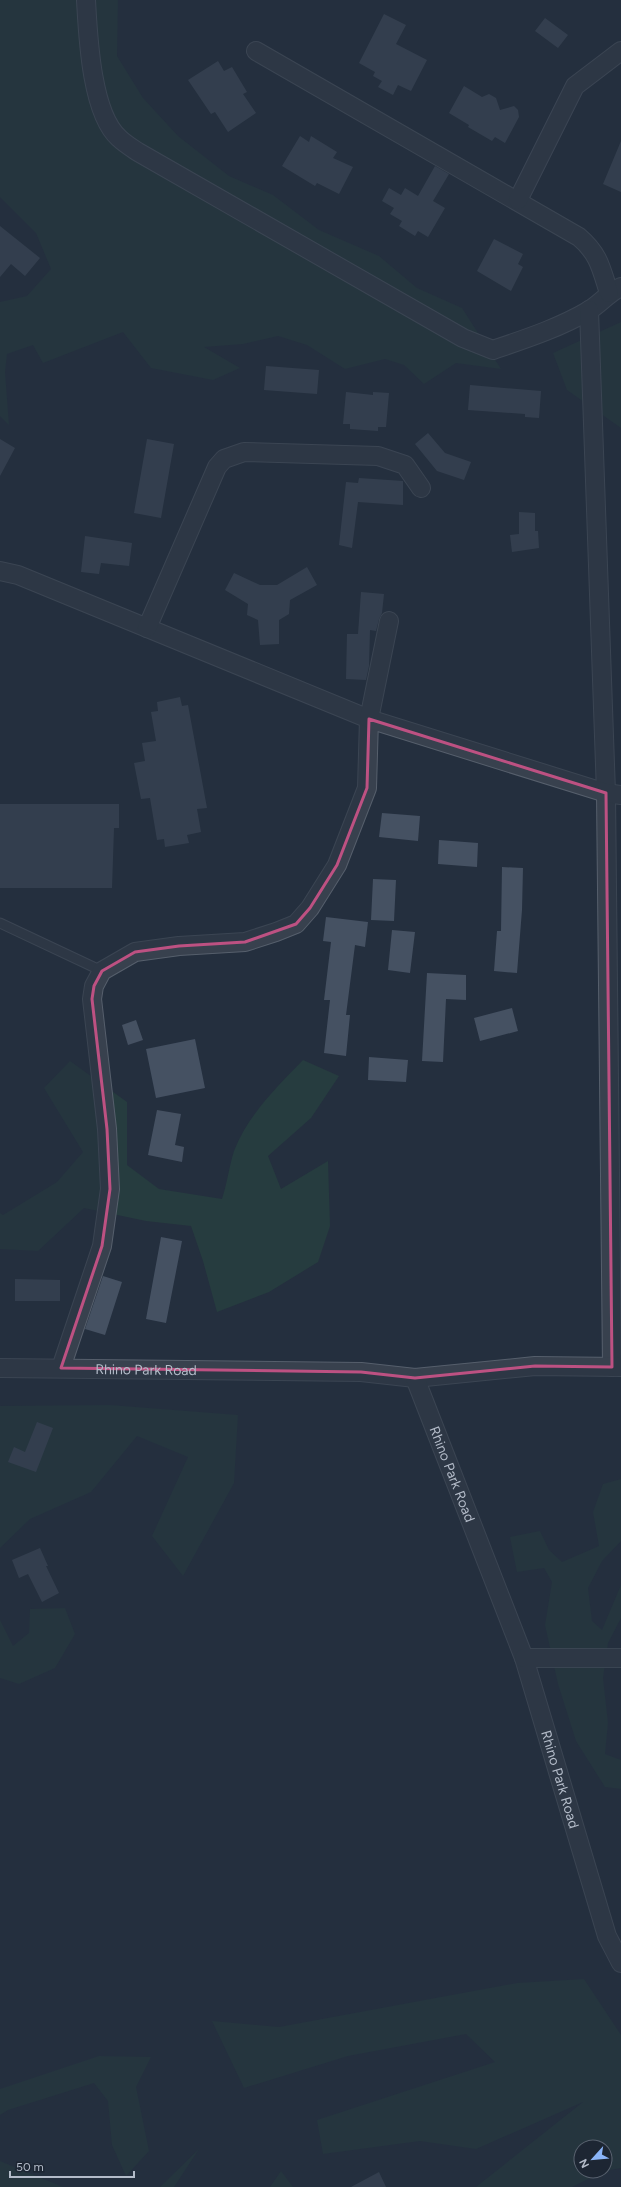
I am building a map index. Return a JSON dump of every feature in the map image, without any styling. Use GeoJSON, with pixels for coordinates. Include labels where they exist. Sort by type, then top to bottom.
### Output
{"type":"FeatureCollection","features":[{"type":"Feature","properties":{"kind":"street"},"geometry":{"type":"LineString","coordinates":[[86,0],[89,53],[103,113],[118,137],[138,152],[463,338],[493,350],[537,334],[589,310],[615,290],[598,257],[591,247],[578,237],[518,200],[256,51]]}},
{"type":"Feature","properties":{"kind":"street"},"geometry":{"type":"LineString","coordinates":[[518,200],[575,86],[621,51]]}},
{"type":"Feature","properties":{"kind":"street"},"geometry":{"type":"LineString","coordinates":[[415,1378],[535,1366],[616,1367],[613,794],[589,310]]}},
{"type":"Feature","properties":{"kind":"street"},"geometry":{"type":"LineString","coordinates":[[147,628],[217,467],[224,459],[244,452],[378,456],[405,465],[421,488]]}},
{"type":"Feature","properties":{"kind":"street"},"geometry":{"type":"LineString","coordinates":[[0,571],[18,575],[369,719],[613,794]]}},
{"type":"Feature","properties":{"kind":"street"},"geometry":{"type":"LineString","coordinates":[[61,1368],[102,1246],[110,1189],[107,1129],[92,1000],[94,986],[102,972],[135,952],[178,946],[245,942],[296,924],[310,908],[337,865],[367,788],[369,719],[389,621]]}},
{"type":"Feature","properties":{"kind":"street","name":"Rhino Park Road"},"geometry":{"type":"LineString","coordinates":[[0,1368],[361,1372],[415,1378],[524,1658],[614,1933],[621,1963]]}},
{"type":"Feature","properties":{"kind":"street"},"geometry":{"type":"LineString","coordinates":[[524,1658],[621,1658]]}},
{"type":"Feature","properties":{"kind":"lane"},"geometry":{"type":"LineString","coordinates":[[0,923],[102,972]]}},
{"type":"Feature","properties":{"kind":"highlighted area"},"geometry":{"type":"Polygon","coordinates":[[[369,719],[606,793],[612,1367],[535,1366],[415,1378],[361,1372],[61,1368],[102,1246],[110,1189],[107,1129],[92,999],[94,986],[102,971],[135,952],[179,946],[245,942],[296,924],[310,908],[337,865],[367,788],[369,719]]]}},
{"type":"Feature","properties":{"kind":"green space"},"geometry":{"type":"Polygon","coordinates":[[[0,0],[118,0],[117,56],[143,98],[178,136],[229,176],[273,195],[319,230],[379,256],[417,288],[462,308],[501,369],[456,363],[424,384],[404,365],[385,359],[345,369],[307,345],[278,336],[243,344],[204,347],[240,368],[213,380],[151,368],[123,332],[43,363],[33,345],[7,354],[5,372],[9,425],[0,416],[0,302],[27,296],[51,269],[36,233],[0,197],[0,0]]]}},
{"type":"Feature","properties":{"kind":"green space"},"geometry":{"type":"Polygon","coordinates":[[[621,322],[621,428],[567,390],[553,353],[621,322]]]}},
{"type":"Feature","properties":{"kind":"green space"},"geometry":{"type":"Polygon","coordinates":[[[303,1060],[339,1076],[311,1118],[268,1156],[281,1189],[328,1161],[330,1226],[318,1262],[269,1292],[217,1312],[203,1261],[191,1226],[146,1221],[84,1208],[38,1251],[0,1249],[0,1213],[3,1215],[57,1182],[83,1152],[44,1088],[70,1061],[127,1102],[127,1165],[159,1189],[222,1199],[234,1151],[240,1138],[264,1102],[303,1060]]]}},
{"type":"Feature","properties":{"kind":"green space"},"geometry":{"type":"Polygon","coordinates":[[[110,1405],[238,1415],[234,1483],[183,1576],[152,1536],[188,1457],[137,1436],[91,1492],[30,1519],[0,1548],[0,1406],[110,1405]]]}},
{"type":"Feature","properties":{"kind":"green space"},"geometry":{"type":"Polygon","coordinates":[[[621,1479],[621,1541],[602,1561],[588,1588],[592,1621],[602,1630],[621,1585],[621,1618],[608,1643],[603,1678],[608,1723],[605,1754],[621,1760],[621,1789],[605,1787],[576,1741],[558,1684],[545,1625],[552,1582],[544,1568],[517,1572],[510,1537],[540,1531],[549,1550],[562,1562],[599,1546],[593,1512],[603,1484],[621,1479]]]}},
{"type":"Feature","properties":{"kind":"green space"},"geometry":{"type":"Polygon","coordinates":[[[65,1608],[75,1634],[55,1668],[19,1684],[0,1678],[0,1620],[13,1646],[29,1633],[30,1609],[65,1608]]]}},
{"type":"Feature","properties":{"kind":"green space"},"geometry":{"type":"Polygon","coordinates":[[[584,1979],[621,2035],[621,2168],[613,2170],[613,2139],[573,2139],[573,2179],[588,2179],[572,2187],[476,2187],[583,2102],[476,2149],[420,2141],[323,2154],[317,2120],[495,2062],[466,2034],[348,2056],[244,2088],[212,2021],[279,2027],[517,1983],[584,1979]]]}},
{"type":"Feature","properties":{"kind":"green space"},"geometry":{"type":"Polygon","coordinates":[[[99,2056],[151,2057],[136,2087],[149,2151],[126,2176],[112,2145],[108,2101],[94,2083],[8,2110],[0,2115],[0,2089],[99,2056]]]}},
{"type":"Feature","properties":{"kind":"green space"},"geometry":{"type":"Polygon","coordinates":[[[199,2149],[174,2187],[160,2187],[199,2149]]]}},
{"type":"Feature","properties":{"kind":"green space"},"geometry":{"type":"Polygon","coordinates":[[[0,2161],[63,2187],[0,2187],[0,2161]]]}},
{"type":"Feature","properties":{"kind":"green space"},"geometry":{"type":"Polygon","coordinates":[[[281,2171],[293,2187],[270,2187],[281,2171]]]}},
{"type":"Feature","properties":{"kind":"building"},"geometry":{"type":"Polygon","coordinates":[[[384,14],[406,25],[396,44],[427,60],[411,91],[398,85],[393,95],[378,87],[382,81],[373,76],[375,72],[359,63],[384,14]]]}},
{"type":"Feature","properties":{"kind":"building"},"geometry":{"type":"Polygon","coordinates":[[[545,18],[568,35],[558,48],[535,31],[545,18]]]}},
{"type":"Feature","properties":{"kind":"building"},"geometry":{"type":"Polygon","coordinates":[[[218,61],[224,71],[232,67],[247,92],[243,94],[256,113],[228,132],[215,112],[211,114],[188,80],[218,61]]]}},
{"type":"Feature","properties":{"kind":"building"},"geometry":{"type":"Polygon","coordinates":[[[464,86],[482,97],[489,94],[496,98],[500,110],[514,106],[518,110],[519,117],[505,143],[495,137],[492,141],[468,127],[469,125],[449,113],[464,86]]]}},
{"type":"Feature","properties":{"kind":"building"},"geometry":{"type":"Polygon","coordinates":[[[300,136],[309,142],[311,136],[337,152],[333,158],[353,167],[339,194],[317,183],[315,186],[282,166],[300,136]]]}},
{"type":"Feature","properties":{"kind":"building"},"geometry":{"type":"Polygon","coordinates":[[[621,141],[621,192],[603,184],[621,141]]]}},
{"type":"Feature","properties":{"kind":"building"},"geometry":{"type":"Polygon","coordinates":[[[435,166],[449,174],[433,201],[445,208],[428,237],[418,231],[415,236],[399,226],[402,221],[390,214],[394,208],[382,201],[389,188],[401,195],[405,188],[418,196],[435,166]]]}},
{"type":"Feature","properties":{"kind":"building"},"geometry":{"type":"Polygon","coordinates":[[[0,226],[40,258],[25,276],[11,264],[0,277],[0,226]]]}},
{"type":"Feature","properties":{"kind":"building"},"geometry":{"type":"Polygon","coordinates":[[[494,239],[523,254],[518,264],[523,267],[511,291],[477,271],[494,239]]]}},
{"type":"Feature","properties":{"kind":"building"},"geometry":{"type":"Polygon","coordinates":[[[266,366],[319,370],[317,394],[264,390],[266,366]]]}},
{"type":"Feature","properties":{"kind":"building"},"geometry":{"type":"Polygon","coordinates":[[[470,385],[541,391],[539,418],[525,417],[525,414],[468,410],[470,385]]]}},
{"type":"Feature","properties":{"kind":"building"},"geometry":{"type":"Polygon","coordinates":[[[346,392],[373,395],[373,392],[389,393],[386,427],[378,427],[378,431],[350,429],[350,424],[343,424],[346,392]]]}},
{"type":"Feature","properties":{"kind":"building"},"geometry":{"type":"Polygon","coordinates":[[[428,433],[445,453],[471,462],[464,480],[437,471],[415,444],[428,433]]]}},
{"type":"Feature","properties":{"kind":"building"},"geometry":{"type":"Polygon","coordinates":[[[0,439],[15,448],[0,476],[0,439]]]}},
{"type":"Feature","properties":{"kind":"building"},"geometry":{"type":"Polygon","coordinates":[[[147,439],[174,444],[161,518],[134,513],[147,439]]]}},
{"type":"Feature","properties":{"kind":"building"},"geometry":{"type":"Polygon","coordinates":[[[359,478],[403,481],[403,505],[358,502],[352,548],[339,545],[346,482],[358,483],[359,478]]]}},
{"type":"Feature","properties":{"kind":"building"},"geometry":{"type":"Polygon","coordinates":[[[519,512],[535,513],[535,531],[538,531],[539,548],[512,552],[510,535],[519,534],[519,512]]]}},
{"type":"Feature","properties":{"kind":"building"},"geometry":{"type":"Polygon","coordinates":[[[85,536],[132,543],[129,566],[101,563],[99,574],[81,572],[85,536]]]}},
{"type":"Feature","properties":{"kind":"building"},"geometry":{"type":"Polygon","coordinates":[[[307,567],[317,585],[290,600],[289,614],[279,620],[279,644],[260,645],[258,620],[247,615],[248,604],[225,590],[234,573],[260,585],[277,585],[307,567]]]}},
{"type":"Feature","properties":{"kind":"building"},"geometry":{"type":"Polygon","coordinates":[[[361,592],[384,594],[382,613],[376,631],[370,630],[369,666],[366,680],[346,679],[347,634],[358,634],[361,592]]]}},
{"type":"Feature","properties":{"kind":"building"},"geometry":{"type":"Polygon","coordinates":[[[180,697],[182,706],[188,705],[207,808],[197,809],[201,832],[187,835],[189,843],[165,847],[164,839],[157,840],[150,798],[141,799],[134,763],[145,761],[142,743],[156,741],[151,712],[158,711],[157,702],[180,697]]]}},
{"type":"Feature","properties":{"kind":"building"},"geometry":{"type":"Polygon","coordinates":[[[0,804],[119,804],[119,828],[114,828],[112,888],[0,888],[0,804]]]}},
{"type":"Feature","properties":{"kind":"building"},"geometry":{"type":"Polygon","coordinates":[[[382,813],[420,816],[418,841],[379,837],[382,813]]]}},
{"type":"Feature","properties":{"kind":"building"},"geometry":{"type":"Polygon","coordinates":[[[439,840],[478,843],[477,867],[438,864],[439,840]]]}},
{"type":"Feature","properties":{"kind":"building"},"geometry":{"type":"Polygon","coordinates":[[[502,867],[523,868],[522,910],[517,973],[494,971],[497,931],[501,931],[502,867]]]}},
{"type":"Feature","properties":{"kind":"building"},"geometry":{"type":"Polygon","coordinates":[[[373,879],[396,880],[394,921],[371,920],[373,879]]]}},
{"type":"Feature","properties":{"kind":"building"},"geometry":{"type":"Polygon","coordinates":[[[326,917],[368,922],[365,947],[355,945],[346,1015],[350,1015],[346,1056],[324,1053],[330,1000],[324,1000],[331,942],[323,941],[326,917]]]}},
{"type":"Feature","properties":{"kind":"building"},"geometry":{"type":"Polygon","coordinates":[[[392,930],[415,932],[410,973],[388,970],[392,930]]]}},
{"type":"Feature","properties":{"kind":"building"},"geometry":{"type":"Polygon","coordinates":[[[427,973],[466,975],[466,1000],[446,999],[443,1062],[422,1061],[427,973]]]}},
{"type":"Feature","properties":{"kind":"building"},"geometry":{"type":"Polygon","coordinates":[[[512,1008],[518,1031],[480,1041],[474,1018],[512,1008]]]}},
{"type":"Feature","properties":{"kind":"building"},"geometry":{"type":"Polygon","coordinates":[[[136,1020],[143,1040],[128,1045],[122,1025],[136,1020]]]}},
{"type":"Feature","properties":{"kind":"building"},"geometry":{"type":"Polygon","coordinates":[[[195,1039],[205,1088],[156,1098],[146,1049],[195,1039]]]}},
{"type":"Feature","properties":{"kind":"building"},"geometry":{"type":"Polygon","coordinates":[[[369,1057],[408,1060],[406,1082],[368,1080],[369,1057]]]}},
{"type":"Feature","properties":{"kind":"building"},"geometry":{"type":"Polygon","coordinates":[[[157,1110],[181,1114],[175,1145],[184,1147],[182,1162],[148,1155],[157,1110]]]}},
{"type":"Feature","properties":{"kind":"building"},"geometry":{"type":"Polygon","coordinates":[[[161,1237],[182,1241],[166,1323],[146,1319],[161,1237]]]}},
{"type":"Feature","properties":{"kind":"building"},"geometry":{"type":"Polygon","coordinates":[[[103,1276],[122,1282],[105,1335],[85,1329],[103,1276]]]}},
{"type":"Feature","properties":{"kind":"building"},"geometry":{"type":"Polygon","coordinates":[[[15,1279],[60,1280],[60,1301],[15,1301],[15,1279]]]}},
{"type":"Feature","properties":{"kind":"building"},"geometry":{"type":"Polygon","coordinates":[[[37,1422],[53,1428],[36,1472],[8,1462],[14,1447],[25,1452],[37,1422]]]}},
{"type":"Feature","properties":{"kind":"building"},"geometry":{"type":"Polygon","coordinates":[[[40,1548],[48,1566],[46,1566],[59,1593],[42,1602],[28,1574],[19,1578],[12,1560],[40,1548]]]}},
{"type":"Feature","properties":{"kind":"building"},"geometry":{"type":"Polygon","coordinates":[[[379,2172],[386,2187],[351,2187],[379,2172]]]}}]}
